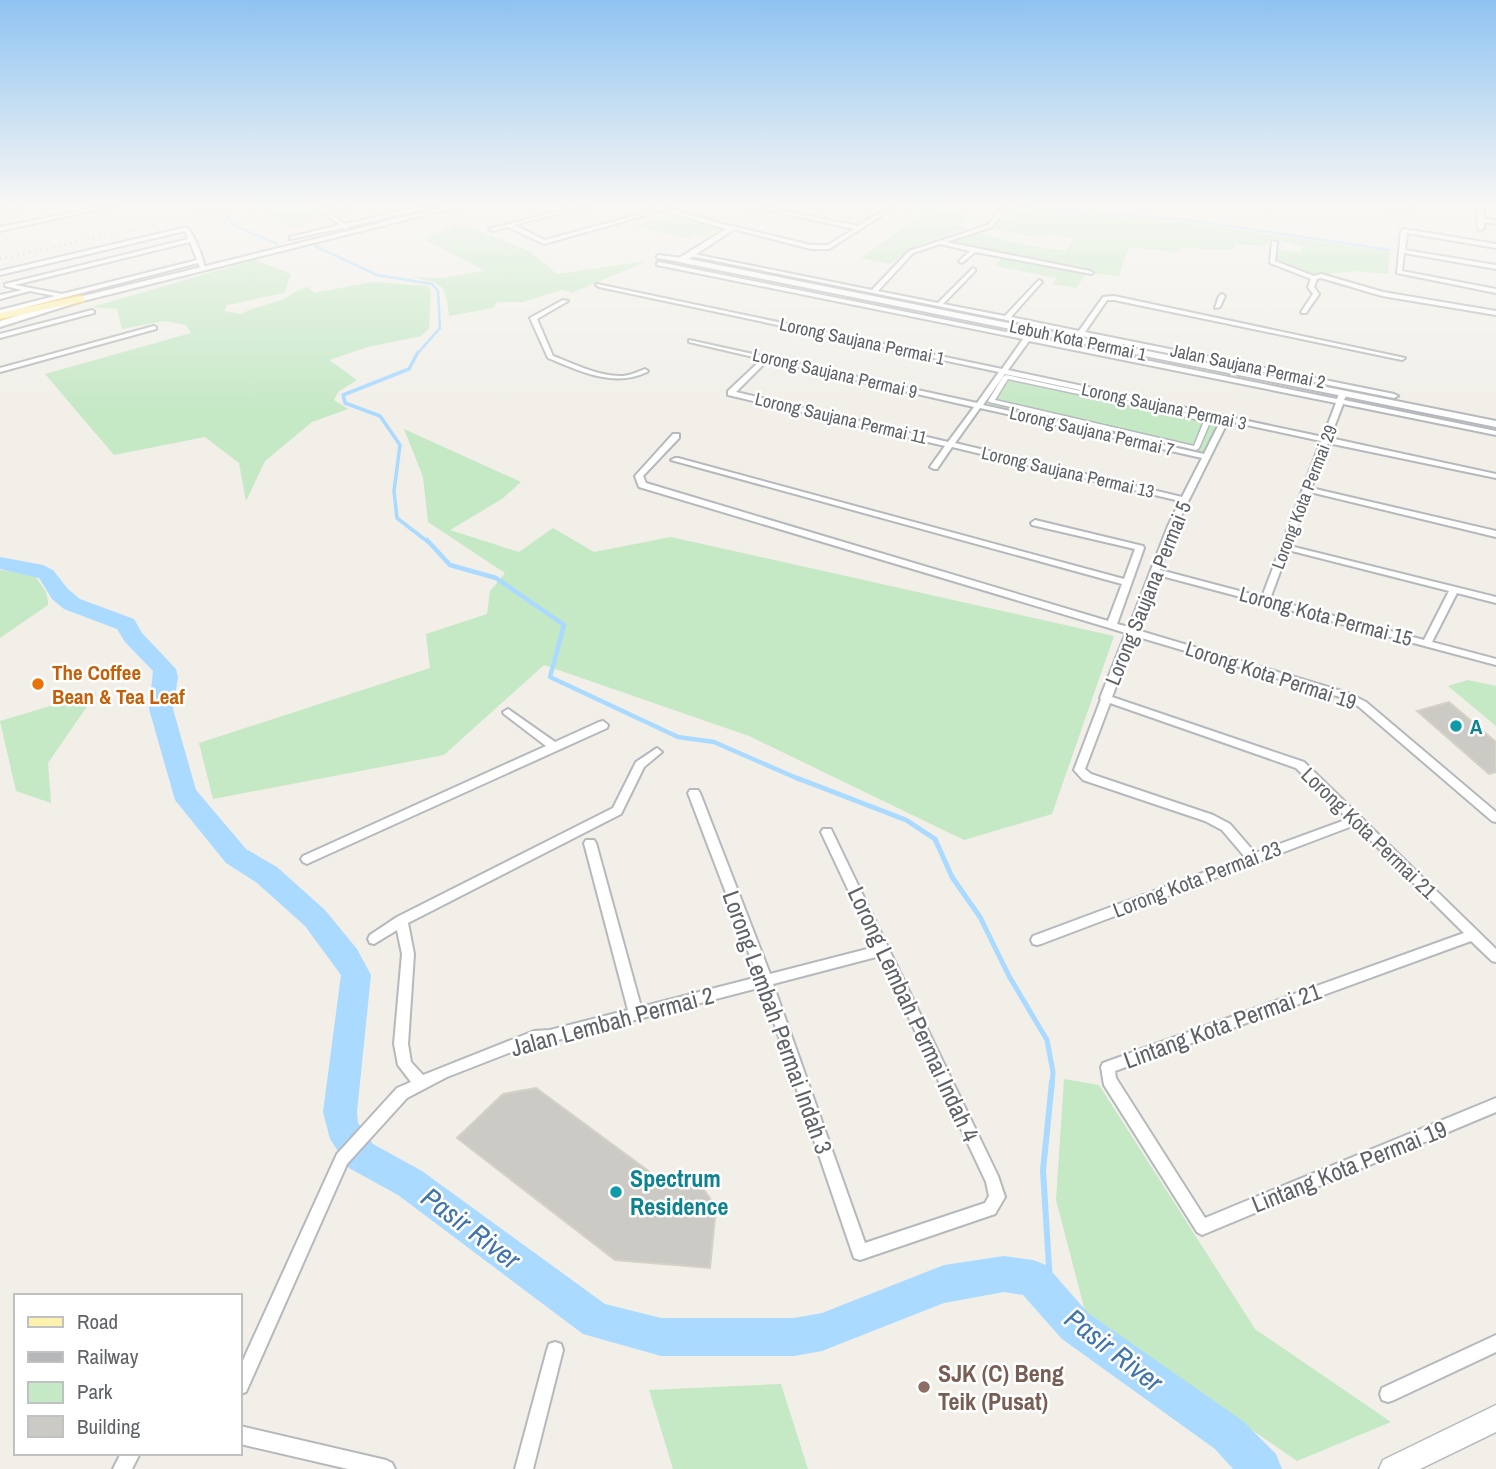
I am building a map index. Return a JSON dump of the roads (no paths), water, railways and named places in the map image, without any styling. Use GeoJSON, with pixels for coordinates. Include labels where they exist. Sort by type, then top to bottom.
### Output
{"type":"FeatureCollection","features":[{"type":"Feature","properties":{"kind":"main road"},"geometry":{"type":"LineString","coordinates":[[0,317],[71,298]]}},
{"type":"Feature","properties":{"kind":"main road"},"geometry":{"type":"LineString","coordinates":[[1392,1469],[1496,1419]]}},
{"type":"Feature","properties":{"kind":"street"},"geometry":{"type":"LineString","coordinates":[[4,284],[44,275]]}},
{"type":"Feature","properties":{"kind":"street"},"geometry":{"type":"LineString","coordinates":[[0,317],[36,314],[71,298],[161,275]]}},
{"type":"Feature","properties":{"kind":"street"},"geometry":{"type":"LineString","coordinates":[[4,284],[71,298],[161,275]]}},
{"type":"Feature","properties":{"kind":"street","name":"Lebuh Kota Permai 1"},"geometry":{"type":"LineString","coordinates":[[728,275],[1342,397],[1496,425]]}},
{"type":"Feature","properties":{"kind":"street","name":"Lebuh Kota Permai 1"},"geometry":{"type":"LineString","coordinates":[[761,275],[1030,334],[1078,335],[1496,433]]}},
{"type":"Feature","properties":{"kind":"street","name":"Jalan Saujana Permai 2"},"geometry":{"type":"LineString","coordinates":[[780,275],[940,304],[1078,335],[1394,396]]}},
{"type":"Feature","properties":{"kind":"street"},"geometry":{"type":"LineString","coordinates":[[874,291],[890,275]]}},
{"type":"Feature","properties":{"kind":"street"},"geometry":{"type":"LineString","coordinates":[[940,304],[969,275]]}},
{"type":"Feature","properties":{"kind":"street"},"geometry":{"type":"LineString","coordinates":[[1305,275],[1314,278],[1331,277],[1382,294],[1496,313]]}},
{"type":"Feature","properties":{"kind":"street"},"geometry":{"type":"LineString","coordinates":[[1412,275],[1496,291]]}},
{"type":"Feature","properties":{"kind":"street"},"geometry":{"type":"LineString","coordinates":[[1304,312],[1316,294],[1311,288],[1314,278]]}},
{"type":"Feature","properties":{"kind":"street"},"geometry":{"type":"LineString","coordinates":[[1007,318],[1039,282]]}},
{"type":"Feature","properties":{"kind":"street","name":"Lorong Saujana Permai 1"},"geometry":{"type":"LineString","coordinates":[[599,285],[1002,371]]}},
{"type":"Feature","properties":{"kind":"street"},"geometry":{"type":"LineString","coordinates":[[0,297],[31,290]]}},
{"type":"Feature","properties":{"kind":"street"},"geometry":{"type":"LineString","coordinates":[[1217,307],[1222,296]]}},
{"type":"Feature","properties":{"kind":"street"},"geometry":{"type":"LineString","coordinates":[[1078,335],[1105,298],[1114,298],[1402,358]]}},
{"type":"Feature","properties":{"kind":"street"},"geometry":{"type":"LineString","coordinates":[[565,301],[533,318],[550,357],[594,373],[627,379],[645,371]]}},
{"type":"Feature","properties":{"kind":"street"},"geometry":{"type":"LineString","coordinates":[[0,336],[92,312]]}},
{"type":"Feature","properties":{"kind":"street"},"geometry":{"type":"LineString","coordinates":[[36,314],[46,324]]}},
{"type":"Feature","properties":{"kind":"street"},"geometry":{"type":"LineString","coordinates":[[0,370],[154,328]]}},
{"type":"Feature","properties":{"kind":"street"},"geometry":{"type":"LineString","coordinates":[[934,467],[1030,334]]}},
{"type":"Feature","properties":{"kind":"street","name":"Lorong Saujana Permai 9"},"geometry":{"type":"LineString","coordinates":[[691,341],[978,405]]}},
{"type":"Feature","properties":{"kind":"street","name":"Lorong Saujana Permai 11"},"geometry":{"type":"LineString","coordinates":[[766,358],[732,393],[951,444]]}},
{"type":"Feature","properties":{"kind":"street","name":"Lorong Saujana Permai 3"},"geometry":{"type":"LineString","coordinates":[[1002,371],[1496,476]]}},
{"type":"Feature","properties":{"kind":"street"},"geometry":{"type":"LineString","coordinates":[[1006,377],[1208,420],[1196,448],[991,401],[1006,377]]}},
{"type":"Feature","properties":{"kind":"street","name":"Lorong Kota Permai 29"},"geometry":{"type":"LineString","coordinates":[[1265,600],[1342,397]]}},
{"type":"Feature","properties":{"kind":"street","name":"Lorong Saujana Permai 7"},"geometry":{"type":"LineString","coordinates":[[978,405],[1206,457]]}},
{"type":"Feature","properties":{"kind":"street","name":"Lorong Saujana Permai 5"},"geometry":{"type":"LineString","coordinates":[[1225,419],[1185,500],[1155,571],[1079,770],[1087,777],[1209,818],[1226,827],[1252,858]]}},
{"type":"Feature","properties":{"kind":"street","name":"Lorong Kota Permai 19"},"geometry":{"type":"LineString","coordinates":[[676,436],[639,476],[642,485],[1343,695],[1362,704],[1495,815]]}},
{"type":"Feature","properties":{"kind":"street","name":"Lorong Saujana Permai 13"},"geometry":{"type":"LineString","coordinates":[[951,444],[1185,500]]}},
{"type":"Feature","properties":{"kind":"street"},"geometry":{"type":"LineString","coordinates":[[676,460],[1127,583]]}},
{"type":"Feature","properties":{"kind":"street"},"geometry":{"type":"LineString","coordinates":[[1307,489],[1496,534]]}},
{"type":"Feature","properties":{"kind":"street"},"geometry":{"type":"LineString","coordinates":[[1035,523],[1140,548],[1112,624]]}},
{"type":"Feature","properties":{"kind":"street"},"geometry":{"type":"LineString","coordinates":[[1285,547],[1496,600]]}},
{"type":"Feature","properties":{"kind":"street","name":"Lorong Kota Permai 15"},"geometry":{"type":"LineString","coordinates":[[1155,571],[1496,662]]}},
{"type":"Feature","properties":{"kind":"street"},"geometry":{"type":"LineString","coordinates":[[1427,643],[1454,589]]}},
{"type":"Feature","properties":{"kind":"street","name":"Lorong Kota Permai 21"},"geometry":{"type":"LineString","coordinates":[[1105,698],[1286,757],[1300,765],[1496,957]]}},
{"type":"Feature","properties":{"kind":"street"},"geometry":{"type":"LineString","coordinates":[[508,712],[554,747]]}},
{"type":"Feature","properties":{"kind":"street"},"geometry":{"type":"LineString","coordinates":[[307,859],[603,725]]}},
{"type":"Feature","properties":{"kind":"street"},"geometry":{"type":"LineString","coordinates":[[374,939],[401,922],[617,811],[640,765],[657,752]]}},
{"type":"Feature","properties":{"kind":"street","name":"Lorong Lembah Permai Indah 3"},"geometry":{"type":"LineString","coordinates":[[694,793],[766,981],[860,1252]]}},
{"type":"Feature","properties":{"kind":"street","name":"Lorong Kota Permai 23"},"geometry":{"type":"LineString","coordinates":[[1037,940],[1357,820]]}},
{"type":"Feature","properties":{"kind":"street","name":"Lorong Lembah Permai Indah 4"},"geometry":{"type":"LineString","coordinates":[[827,832],[993,1181],[997,1197],[990,1209],[860,1252]]}},
{"type":"Feature","properties":{"kind":"street"},"geometry":{"type":"LineString","coordinates":[[590,843],[636,1014]]}},
{"type":"Feature","properties":{"kind":"street"},"geometry":{"type":"LineString","coordinates":[[401,922],[408,954],[401,1044],[405,1065],[420,1082]]}},
{"type":"Feature","properties":{"kind":"street","name":"Lintang Kota Permai 21"},"geometry":{"type":"LineString","coordinates":[[1202,1227],[1109,1080],[1108,1067],[1473,934]]}},
{"type":"Feature","properties":{"kind":"street","name":"Jalan Lembah Permai 2"},"geometry":{"type":"LineString","coordinates":[[242,1382],[342,1159],[402,1093],[420,1082],[534,1037],[550,1036],[884,950]]}},
{"type":"Feature","properties":{"kind":"street","name":"Lintang Kota Permai 19"},"geometry":{"type":"LineString","coordinates":[[1202,1227],[1496,1105]]}},
{"type":"Feature","properties":{"kind":"street"},"geometry":{"type":"LineString","coordinates":[[1388,1394],[1496,1343]]}},
{"type":"Feature","properties":{"kind":"street"},"geometry":{"type":"LineString","coordinates":[[524,1469],[555,1350]]}},
{"type":"Feature","properties":{"kind":"street"},"geometry":{"type":"LineString","coordinates":[[242,1435],[386,1469]]}},
{"type":"Feature","properties":{"kind":"waterway"},"geometry":{"type":"LineString","coordinates":[[376,275],[432,284],[438,291],[440,328],[417,354]]}},
{"type":"Feature","properties":{"kind":"waterway"},"geometry":{"type":"LineString","coordinates":[[418,352],[409,369],[343,395],[345,403],[380,416],[400,445],[394,491],[397,518],[428,542]]}},
{"type":"Feature","properties":{"kind":"waterway"},"geometry":{"type":"LineString","coordinates":[[427,540],[450,565],[496,578],[564,625],[550,677],[678,737],[714,742],[801,780]]}},
{"type":"Feature","properties":{"kind":"waterway","name":"Pasir River"},"geometry":{"type":"LineString","coordinates":[[0,563],[36,569],[46,574],[60,594],[72,604],[126,624],[133,637],[164,669],[166,677],[161,709],[184,793],[236,856],[267,875],[315,918],[347,958],[356,975],[340,1112],[342,1128],[361,1156],[410,1183],[596,1321],[661,1337],[794,1337],[822,1332],[944,1284],[1004,1274],[1033,1278],[1075,1326],[1229,1435],[1261,1469]]}},
{"type":"Feature","properties":{"kind":"waterway"},"geometry":{"type":"LineString","coordinates":[[797,778],[906,820],[935,839],[952,877],[980,917],[1009,976],[1047,1040],[1053,1072],[1052,1084]]}},
{"type":"Feature","properties":{"kind":"waterway"},"geometry":{"type":"LineString","coordinates":[[1051,1299],[1043,1170],[1052,1082]]}},
{"type":"Feature","properties":{"kind":"place","name":"The Coffee Bean & Tea Leaf"},"geometry":{"type":"Point","coordinates":[38,684]}},
{"type":"Feature","properties":{"kind":"place","name":"A"},"geometry":{"type":"Point","coordinates":[1456,726]}},
{"type":"Feature","properties":{"kind":"place","name":"Spectrum Residence"},"geometry":{"type":"Point","coordinates":[616,1192]}},
{"type":"Feature","properties":{"kind":"place","name":"SJK (C) Beng Teik (Pusat)"},"geometry":{"type":"Point","coordinates":[924,1387]}}]}
